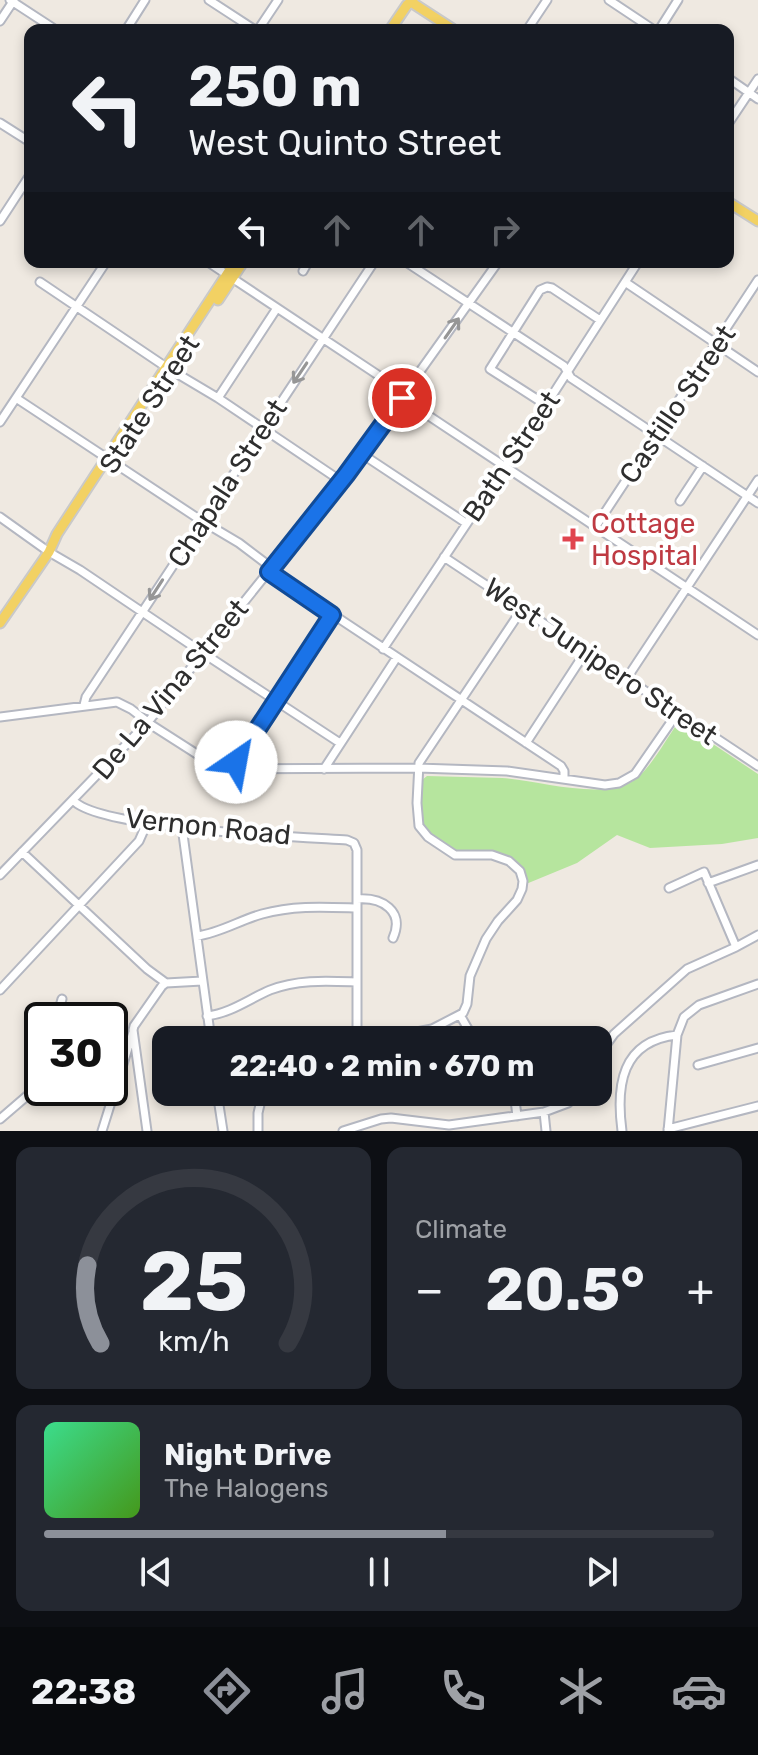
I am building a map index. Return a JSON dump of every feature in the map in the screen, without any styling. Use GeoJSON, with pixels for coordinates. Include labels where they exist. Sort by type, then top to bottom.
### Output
{"type":"FeatureCollection","features":[{"type":"Feature","properties":{"kind":"main road"},"geometry":{"type":"LineString","coordinates":[[394,24],[411,1]]}},
{"type":"Feature","properties":{"kind":"main road"},"geometry":{"type":"LineString","coordinates":[[401,24],[411,1]]}},
{"type":"Feature","properties":{"kind":"main road"},"geometry":{"type":"LineString","coordinates":[[411,1],[445,24]]}},
{"type":"Feature","properties":{"kind":"main road"},"geometry":{"type":"LineString","coordinates":[[734,206],[758,221]]}},
{"type":"Feature","properties":{"kind":"main road","name":"State Street"},"geometry":{"type":"LineString","coordinates":[[230,277],[233,268]]}},
{"type":"Feature","properties":{"kind":"main road","name":"State Street"},"geometry":{"type":"LineString","coordinates":[[0,623],[238,268]]}},
{"type":"Feature","properties":{"kind":"street"},"geometry":{"type":"LineString","coordinates":[[130,24],[145,0]]}},
{"type":"Feature","properties":{"kind":"street"},"geometry":{"type":"LineString","coordinates":[[210,0],[247,24]]}},
{"type":"Feature","properties":{"kind":"street"},"geometry":{"type":"LineString","coordinates":[[260,24],[278,0]]}},
{"type":"Feature","properties":{"kind":"street"},"geometry":{"type":"LineString","coordinates":[[531,24],[547,0]]}},
{"type":"Feature","properties":{"kind":"street"},"geometry":{"type":"LineString","coordinates":[[609,0],[647,24]]}},
{"type":"Feature","properties":{"kind":"street"},"geometry":{"type":"LineString","coordinates":[[660,24],[678,0]]}},
{"type":"Feature","properties":{"kind":"street"},"geometry":{"type":"LineString","coordinates":[[0,21],[13,1],[47,24]]}},
{"type":"Feature","properties":{"kind":"street"},"geometry":{"type":"LineString","coordinates":[[734,115],[758,79]]}},
{"type":"Feature","properties":{"kind":"street"},"geometry":{"type":"LineString","coordinates":[[734,82],[758,99]]}},
{"type":"Feature","properties":{"kind":"street"},"geometry":{"type":"LineString","coordinates":[[0,123],[24,138]]}},
{"type":"Feature","properties":{"kind":"street"},"geometry":{"type":"LineString","coordinates":[[0,221],[24,184]]}},
{"type":"Feature","properties":{"kind":"street"},"geometry":{"type":"LineString","coordinates":[[0,422],[102,268]]}},
{"type":"Feature","properties":{"kind":"street"},"geometry":{"type":"LineString","coordinates":[[217,268],[758,635]]}},
{"type":"Feature","properties":{"kind":"street","name":"Chapala Street"},"geometry":{"type":"LineString","coordinates":[[84,705],[86,697],[370,268]]}},
{"type":"Feature","properties":{"kind":"street"},"geometry":{"type":"LineString","coordinates":[[415,268],[564,366],[571,378],[758,503]]}},
{"type":"Feature","properties":{"kind":"street","name":"De La Vina Street"},"geometry":{"type":"LineString","coordinates":[[0,875],[148,722],[362,454],[494,268]]}},
{"type":"Feature","properties":{"kind":"street","name":"Bath Street"},"geometry":{"type":"LineString","coordinates":[[383,649],[634,268]]}},
{"type":"Feature","properties":{"kind":"street","name":"Castillo Street"},"geometry":{"type":"LineString","coordinates":[[596,526],[758,280]]}},
{"type":"Feature","properties":{"kind":"street"},"geometry":{"type":"LineString","coordinates":[[40,282],[341,481]]}},
{"type":"Feature","properties":{"kind":"street"},"geometry":{"type":"LineString","coordinates":[[625,282],[758,372]]}},
{"type":"Feature","properties":{"kind":"street"},"geometry":{"type":"LineString","coordinates":[[546,405],[490,369],[512,332],[540,290],[547,287],[600,320]]}},
{"type":"Feature","properties":{"kind":"street"},"geometry":{"type":"LineString","coordinates":[[218,398],[277,308]]}},
{"type":"Feature","properties":{"kind":"street"},"geometry":{"type":"LineString","coordinates":[[16,398],[239,543],[332,615],[561,766],[564,779]]}},
{"type":"Feature","properties":{"kind":"street"},"geometry":{"type":"LineString","coordinates":[[362,454],[466,523]]}},
{"type":"Feature","properties":{"kind":"street"},"geometry":{"type":"LineString","coordinates":[[680,501],[703,466]]}},
{"type":"Feature","properties":{"kind":"street"},"geometry":{"type":"LineString","coordinates":[[627,678],[758,480]]}},
{"type":"Feature","properties":{"kind":"street"},"geometry":{"type":"LineString","coordinates":[[0,517],[51,548],[142,613],[340,743]]}},
{"type":"Feature","properties":{"kind":"street","name":"West Junipero Street"},"geometry":{"type":"LineString","coordinates":[[444,557],[758,766]]}},
{"type":"Feature","properties":{"kind":"street"},"geometry":{"type":"LineString","coordinates":[[440,1026],[466,1009],[470,976],[486,939],[519,897],[523,881],[518,869],[503,858],[486,854],[455,855],[424,834],[417,814],[418,768],[522,609]]}},
{"type":"Feature","properties":{"kind":"street"},"geometry":{"type":"LineString","coordinates":[[231,770],[332,615]]}},
{"type":"Feature","properties":{"kind":"street"},"geometry":{"type":"LineString","coordinates":[[526,743],[586,651]]}},
{"type":"Feature","properties":{"kind":"street"},"geometry":{"type":"LineString","coordinates":[[324,769],[397,657]]}},
{"type":"Feature","properties":{"kind":"street"},"geometry":{"type":"LineString","coordinates":[[0,717],[117,702],[217,767],[231,770],[418,768],[507,771],[605,785],[619,783],[640,769],[678,712]]}},
{"type":"Feature","properties":{"kind":"street","name":"Vernon Road"},"geometry":{"type":"LineString","coordinates":[[73,800],[79,807],[147,823],[347,840],[357,847],[357,899]]}},
{"type":"Feature","properties":{"kind":"street"},"geometry":{"type":"LineString","coordinates":[[0,990],[139,841],[147,823]]}},
{"type":"Feature","properties":{"kind":"street"},"geometry":{"type":"LineString","coordinates":[[182,827],[209,1026]]}},
{"type":"Feature","properties":{"kind":"street"},"geometry":{"type":"LineString","coordinates":[[22,852],[147,969],[166,983]]}},
{"type":"Feature","properties":{"kind":"street"},"geometry":{"type":"LineString","coordinates":[[708,883],[758,865]]}},
{"type":"Feature","properties":{"kind":"street"},"geometry":{"type":"LineString","coordinates":[[669,888],[704,872],[736,947]]}},
{"type":"Feature","properties":{"kind":"street"},"geometry":{"type":"LineString","coordinates":[[357,1026],[357,899],[373,899],[388,905],[395,918],[393,938]]}},
{"type":"Feature","properties":{"kind":"street"},"geometry":{"type":"LineString","coordinates":[[197,936],[218,932],[247,918],[279,910],[312,906],[357,908]]}},
{"type":"Feature","properties":{"kind":"street"},"geometry":{"type":"LineString","coordinates":[[612,1037],[687,969],[758,935]]}},
{"type":"Feature","properties":{"kind":"street"},"geometry":{"type":"LineString","coordinates":[[102,1131],[136,1021],[166,983],[202,981]]}},
{"type":"Feature","properties":{"kind":"street"},"geometry":{"type":"LineString","coordinates":[[207,1016],[226,1012],[260,994],[294,983],[357,982]]}},
{"type":"Feature","properties":{"kind":"street"},"geometry":{"type":"LineString","coordinates":[[758,984],[694,1008],[684,1017],[677,1035],[668,1130],[758,1106]]}},
{"type":"Feature","properties":{"kind":"street"},"geometry":{"type":"LineString","coordinates":[[460,1015],[466,1026]]}},
{"type":"Feature","properties":{"kind":"street"},"geometry":{"type":"LineString","coordinates":[[133,1030],[147,1131]]}},
{"type":"Feature","properties":{"kind":"street"},"geometry":{"type":"LineString","coordinates":[[622,1131],[619,1095],[628,1065],[651,1043],[677,1035]]}},
{"type":"Feature","properties":{"kind":"street"},"geometry":{"type":"LineString","coordinates":[[698,1065],[758,1048]]}},
{"type":"Feature","properties":{"kind":"street"},"geometry":{"type":"LineString","coordinates":[[0,1119],[24,1098]]}},
{"type":"Feature","properties":{"kind":"street"},"geometry":{"type":"LineString","coordinates":[[219,1106],[223,1131]]}},
{"type":"Feature","properties":{"kind":"street"},"geometry":{"type":"LineString","coordinates":[[258,1131],[260,1106]]}},
{"type":"Feature","properties":{"kind":"street"},"geometry":{"type":"LineString","coordinates":[[516,1106],[517,1116]]}},
{"type":"Feature","properties":{"kind":"street"},"geometry":{"type":"LineString","coordinates":[[343,1131],[391,1118],[450,1128],[544,1112],[560,1106]]}},
{"type":"Feature","properties":{"kind":"street"},"geometry":{"type":"LineString","coordinates":[[544,1112],[546,1131]]}},
{"type":"Feature","properties":{"kind":"street"},"geometry":{"type":"LineString","coordinates":[[373,1122],[374,1131]]}},
{"type":"Feature","properties":{"kind":"green space"},"geometry":{"type":"Polygon","coordinates":[[[677,724],[683,724],[758,774],[758,838],[722,844],[650,848],[617,835],[577,863],[526,884],[522,871],[508,856],[495,852],[457,852],[445,847],[422,824],[420,796],[422,780],[427,776],[517,779],[585,789],[617,787],[631,782],[644,772],[677,724]]]}},
{"type":"Feature","properties":{"kind":"place","name":"Cottage Hospital"},"geometry":{"type":"Point","coordinates":[573,539]}},
{"type":"Feature","properties":{"kind":"route"},"geometry":{"type":"LineString","coordinates":[[236,762],[332,615],[269,572],[402,398]]}}]}
